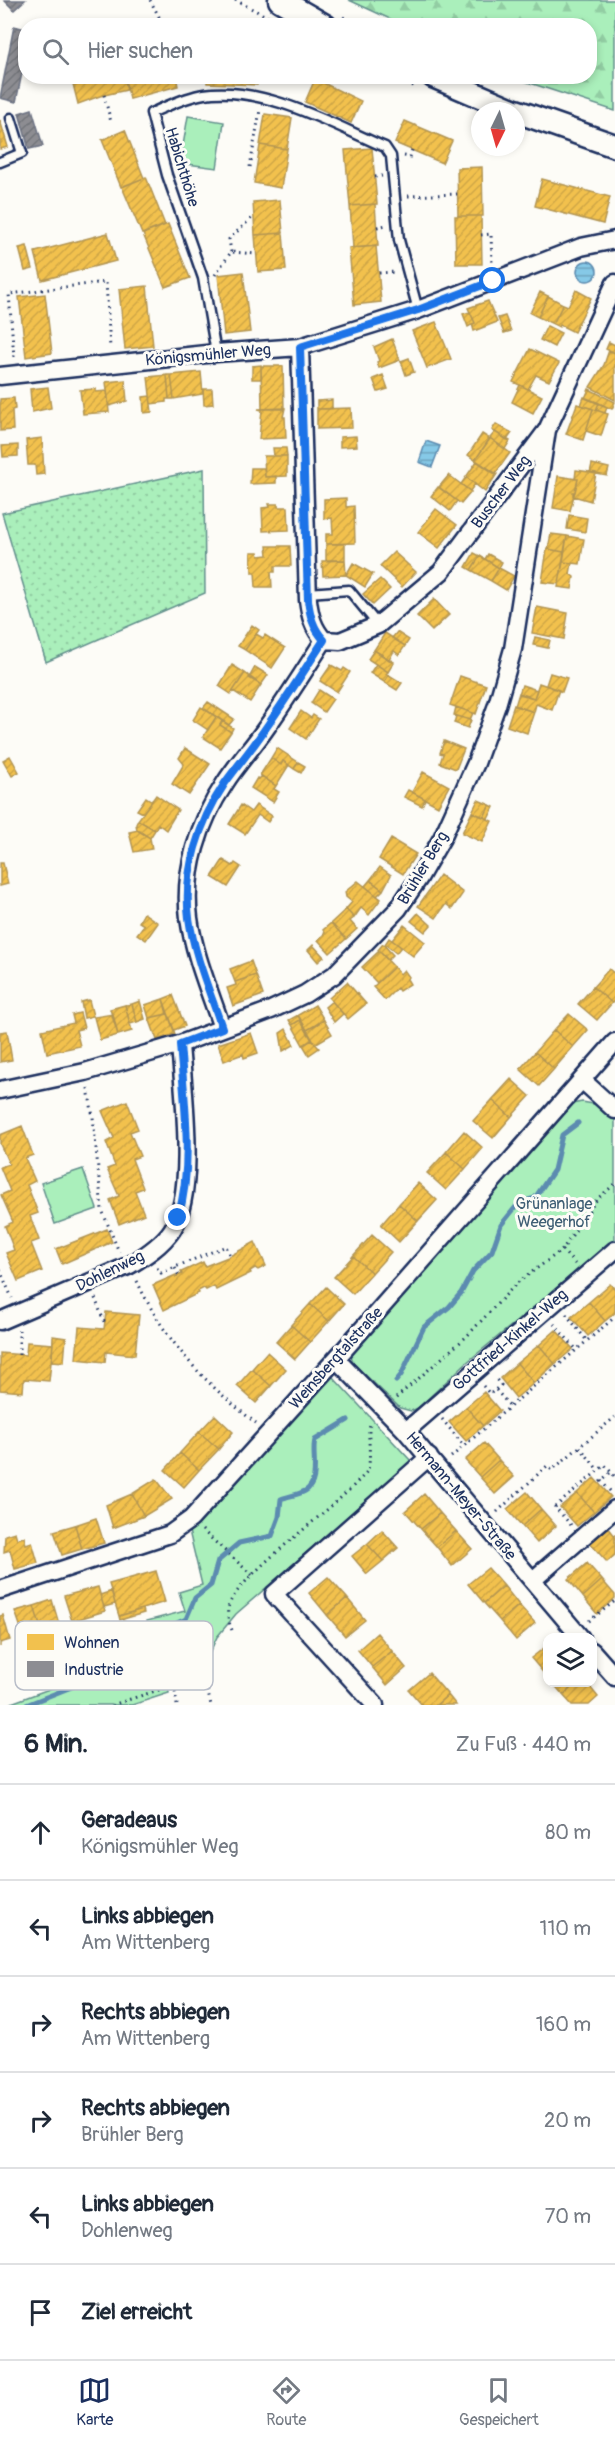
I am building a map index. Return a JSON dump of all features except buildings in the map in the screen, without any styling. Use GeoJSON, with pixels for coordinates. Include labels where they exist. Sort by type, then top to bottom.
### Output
{"type":"FeatureCollection","features":[{"type":"Feature","properties":{"kind":"main road"},"geometry":{"type":"LineString","coordinates":[[277,10],[301,18]]}},
{"type":"Feature","properties":{"kind":"main road"},"geometry":{"type":"LineString","coordinates":[[452,84],[495,102]]}},
{"type":"Feature","properties":{"kind":"main road"},"geometry":{"type":"LineString","coordinates":[[525,115],[615,146]]}},
{"type":"Feature","properties":{"kind":"street","name":"Königsmühler Weg"},"geometry":{"type":"LineString","coordinates":[[8,375],[216,353],[300,347],[418,310],[581,247],[615,240]]}},
{"type":"Feature","properties":{"kind":"street","name":"Buscher Weg"},"geometry":{"type":"LineString","coordinates":[[324,640],[340,640],[378,625],[441,572],[547,430],[615,283]]}},
{"type":"Feature","properties":{"kind":"street"},"geometry":{"type":"LineString","coordinates":[[222,1028],[191,927],[189,881],[193,850],[212,805],[225,783],[279,710],[324,640],[316,632],[310,617],[300,347]]}},
{"type":"Feature","properties":{"kind":"street","name":"Brühler Berg"},"geometry":{"type":"LineString","coordinates":[[0,1090],[85,1072],[180,1044],[280,1006],[305,994],[334,975],[398,909],[442,838],[476,763],[513,649],[547,430]]}},
{"type":"Feature","properties":{"kind":"street","name":"Weinsbergtalstraße"},"geometry":{"type":"LineString","coordinates":[[0,1590],[170,1534],[191,1519],[336,1359],[615,1042]]}},
{"type":"Feature","properties":{"kind":"street","name":"Dohlenweg"},"geometry":{"type":"LineString","coordinates":[[0,1321],[128,1266],[147,1254],[171,1231],[178,1218],[186,1189],[185,1117],[180,1044]]}},
{"type":"Feature","properties":{"kind":"street"},"geometry":{"type":"LineString","coordinates":[[582,1080],[615,1110]]}},
{"type":"Feature","properties":{"kind":"street","name":"Gottfried-Kinkel-Weg"},"geometry":{"type":"LineString","coordinates":[[406,1431],[615,1250]]}},
{"type":"Feature","properties":{"kind":"street","name":"Hermann-Meyer-Straße"},"geometry":{"type":"LineString","coordinates":[[336,1359],[406,1431],[578,1633]]}},
{"type":"Feature","properties":{"kind":"street"},"geometry":{"type":"LineString","coordinates":[[375,1705],[274,1594],[433,1462]]}},
{"type":"Feature","properties":{"kind":"street"},"geometry":{"type":"LineString","coordinates":[[532,1580],[615,1509]]}},
{"type":"Feature","properties":{"kind":"street"},"geometry":{"type":"LineString","coordinates":[[597,1657],[615,1677]]}},
{"type":"Feature","properties":{"kind":"lane","name":"Habichthöhe"},"geometry":{"type":"LineString","coordinates":[[216,353],[205,288],[167,175],[151,113],[189,97],[228,94],[261,99],[296,108],[385,147],[391,156],[399,240],[418,310]]}},
{"type":"Feature","properties":{"kind":"lane"},"geometry":{"type":"LineString","coordinates":[[0,162],[22,153],[11,118]]}},
{"type":"Feature","properties":{"kind":"lane"},"geometry":{"type":"LineString","coordinates":[[308,592],[349,591],[378,625]]}},
{"type":"Feature","properties":{"kind":"path"},"geometry":{"type":"LineString","coordinates":[[150,0],[160,18]]}},
{"type":"Feature","properties":{"kind":"path"},"geometry":{"type":"LineString","coordinates":[[235,0],[277,10]]}},
{"type":"Feature","properties":{"kind":"path"},"geometry":{"type":"LineString","coordinates":[[104,95],[111,122]]}},
{"type":"Feature","properties":{"kind":"path"},"geometry":{"type":"LineString","coordinates":[[250,167],[261,99]]}},
{"type":"Feature","properties":{"kind":"path"},"geometry":{"type":"LineString","coordinates":[[395,197],[457,194]]}},
{"type":"Feature","properties":{"kind":"path"},"geometry":{"type":"LineString","coordinates":[[205,288],[231,252],[229,239],[254,216]]}},
{"type":"Feature","properties":{"kind":"path"},"geometry":{"type":"LineString","coordinates":[[481,235],[491,234],[493,281]]}},
{"type":"Feature","properties":{"kind":"path"},"geometry":{"type":"LineString","coordinates":[[231,252],[257,254]]}},
{"type":"Feature","properties":{"kind":"path"},"geometry":{"type":"LineString","coordinates":[[8,375],[9,294],[106,282],[111,364]]}},
{"type":"Feature","properties":{"kind":"path"},"geometry":{"type":"LineString","coordinates":[[85,1072],[93,1117],[102,1210],[128,1266],[156,1321],[208,1383],[250,1418]]}},
{"type":"Feature","properties":{"kind":"path"},"geometry":{"type":"LineString","coordinates":[[232,1630],[228,1620],[229,1606],[237,1592],[252,1575],[365,1474],[371,1459],[369,1426],[372,1419],[466,1337],[517,1283],[562,1250],[597,1199],[615,1184]]}},
{"type":"Feature","properties":{"kind":"path"},"geometry":{"type":"LineString","coordinates":[[179,1276],[173,1269],[226,1246],[230,1256]]}},
{"type":"Feature","properties":{"kind":"path"},"geometry":{"type":"LineString","coordinates":[[562,1250],[576,1265]]}},
{"type":"Feature","properties":{"kind":"path"},"geometry":{"type":"LineString","coordinates":[[0,1270],[4,1280]]}},
{"type":"Feature","properties":{"kind":"path"},"geometry":{"type":"LineString","coordinates":[[90,1282],[105,1324]]}},
{"type":"Feature","properties":{"kind":"path"},"geometry":{"type":"LineString","coordinates":[[550,1306],[587,1341]]}},
{"type":"Feature","properties":{"kind":"path"},"geometry":{"type":"LineString","coordinates":[[550,1306],[577,1350]]}},
{"type":"Feature","properties":{"kind":"path"},"geometry":{"type":"LineString","coordinates":[[19,1313],[19,1355]]}},
{"type":"Feature","properties":{"kind":"path"},"geometry":{"type":"LineString","coordinates":[[433,1462],[464,1446],[615,1317]]}},
{"type":"Feature","properties":{"kind":"path"},"geometry":{"type":"LineString","coordinates":[[496,1390],[510,1406]]}},
{"type":"Feature","properties":{"kind":"path"},"geometry":{"type":"LineString","coordinates":[[432,1408],[464,1446]]}},
{"type":"Feature","properties":{"kind":"path"},"geometry":{"type":"LineString","coordinates":[[485,1523],[547,1466],[552,1470],[615,1418]]}},
{"type":"Feature","properties":{"kind":"path"},"geometry":{"type":"LineString","coordinates":[[580,1447],[598,1470]]}},
{"type":"Feature","properties":{"kind":"path"},"geometry":{"type":"LineString","coordinates":[[582,1537],[555,1507],[604,1465],[615,1477]]}},
{"type":"Feature","properties":{"kind":"path"},"geometry":{"type":"LineString","coordinates":[[611,1472],[601,1481],[615,1497]]}},
{"type":"Feature","properties":{"kind":"path"},"geometry":{"type":"LineString","coordinates":[[191,1519],[252,1575]]}},
{"type":"Feature","properties":{"kind":"path"},"geometry":{"type":"LineString","coordinates":[[580,1633],[615,1601]]}},
{"type":"Feature","properties":{"kind":"path"},"geometry":{"type":"LineString","coordinates":[[112,1705],[158,1690]]}},
{"type":"Feature","properties":{"kind":"path"},"geometry":{"type":"LineString","coordinates":[[175,1690],[177,1705]]}},
{"type":"Feature","properties":{"kind":"path"},"geometry":{"type":"LineString","coordinates":[[207,1690],[211,1705]]}},
{"type":"Feature","properties":{"kind":"green space"},"geometry":{"type":"Polygon","coordinates":[[[349,0],[615,0],[615,111],[533,84],[597,84],[597,18],[388,18],[349,0]]]}},
{"type":"Feature","properties":{"kind":"green space"},"geometry":{"type":"Polygon","coordinates":[[[188,116],[224,122],[217,168],[180,163],[188,116]]]}},
{"type":"Feature","properties":{"kind":"green space"},"geometry":{"type":"Polygon","coordinates":[[[204,469],[205,593],[46,662],[2,513],[204,469]]]}},
{"type":"Feature","properties":{"kind":"green space","name":"Grünanlage Weegerhof"},"geometry":{"type":"Polygon","coordinates":[[[582,1102],[599,1105],[615,1119],[615,1240],[466,1363],[418,1408],[411,1411],[400,1408],[353,1363],[351,1355],[572,1104],[582,1102]]]}},
{"type":"Feature","properties":{"kind":"green space"},"geometry":{"type":"Polygon","coordinates":[[[83,1169],[97,1209],[55,1224],[41,1183],[83,1169]]]}},
{"type":"Feature","properties":{"kind":"green space"},"geometry":{"type":"Polygon","coordinates":[[[331,1375],[411,1461],[236,1614],[213,1646],[213,1621],[147,1621],[185,1611],[179,1592],[202,1585],[189,1531],[331,1375]]]}},
{"type":"Feature","properties":{"kind":"green space"},"geometry":{"type":"Polygon","coordinates":[[[46,1690],[169,1690],[169,1693],[132,1705],[6,1705],[46,1690]]]}},
{"type":"Feature","properties":{"kind":"water"},"geometry":{"type":"Polygon","coordinates":[[[587,261],[594,264],[597,271],[594,278],[587,281],[580,278],[577,271],[580,264],[587,261]]]}},
{"type":"Feature","properties":{"kind":"water"},"geometry":{"type":"Polygon","coordinates":[[[426,441],[440,446],[432,467],[419,462],[426,441]]]}},
{"type":"Feature","properties":{"kind":"waterway"},"geometry":{"type":"LineString","coordinates":[[396,1381],[424,1327],[449,1307],[461,1293],[473,1271],[492,1251],[501,1225],[519,1203],[535,1198],[554,1170],[562,1135],[578,1123]]}},
{"type":"Feature","properties":{"kind":"waterway"},"geometry":{"type":"LineString","coordinates":[[182,1621],[186,1619],[195,1598],[211,1585],[218,1561],[239,1543],[272,1536],[279,1517],[281,1499],[305,1491],[313,1481],[315,1440],[348,1420]]}},
{"type":"Feature","properties":{"kind":"waterway"},"geometry":{"type":"LineString","coordinates":[[26,1705],[64,1690]]}},
{"type":"Feature","properties":{"kind":"route"},"geometry":{"type":"LineString","coordinates":[[178,1218],[186,1189],[185,1117],[180,1044],[222,1028],[193,939],[189,915],[189,881],[193,850],[212,805],[225,783],[279,710],[324,640],[316,632],[310,617],[308,600],[300,347],[418,310],[493,281]]}}]}
